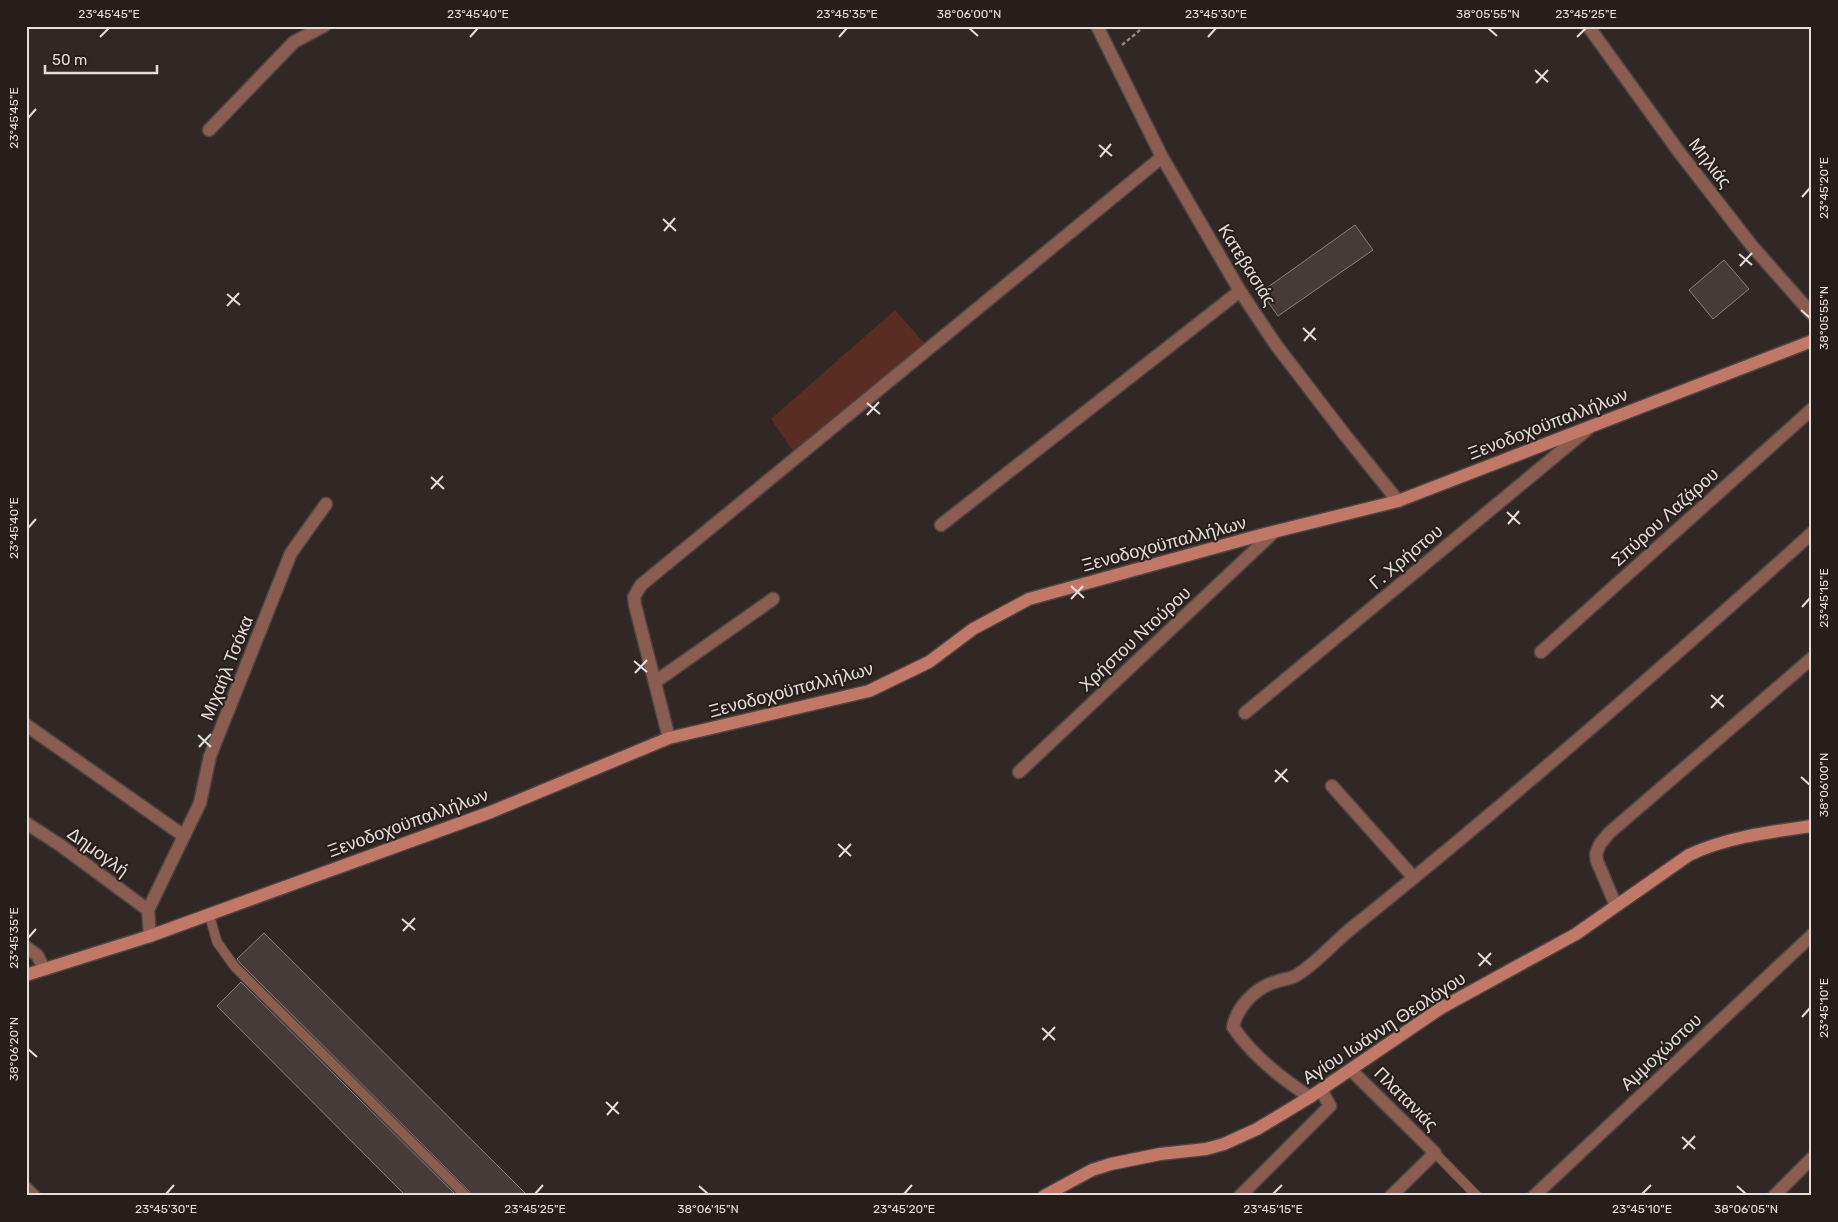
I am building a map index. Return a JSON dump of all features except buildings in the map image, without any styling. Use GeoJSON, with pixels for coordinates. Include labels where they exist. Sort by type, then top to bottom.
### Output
{"type":"FeatureCollection","features":[{"type":"Feature","properties":{"kind":"street"},"geometry":{"type":"LineString","coordinates":[[209,130],[294,42],[324,26]]}},
{"type":"Feature","properties":{"kind":"street","name":"Κατεβασιάς"},"geometry":{"type":"LineString","coordinates":[[1097,26],[1162,157],[1240,291],[1276,344],[1398,501]]}},
{"type":"Feature","properties":{"kind":"street","name":"Μηλιάς"},"geometry":{"type":"LineString","coordinates":[[1588,26],[1679,152],[1752,246],[1812,314]]}},
{"type":"Feature","properties":{"kind":"street"},"geometry":{"type":"LineString","coordinates":[[669,738],[634,605],[634,597],[641,585],[1162,157]]}},
{"type":"Feature","properties":{"kind":"street"},"geometry":{"type":"LineString","coordinates":[[941,525],[1240,291]]}},
{"type":"Feature","properties":{"kind":"street","name":"Ξενοδοχοϋπαλλήλων"},"geometry":{"type":"LineString","coordinates":[[26,975],[150,936],[491,812],[669,738],[869,691],[929,662],[973,629],[1029,599],[1274,532],[1398,501],[1812,341]]}},
{"type":"Feature","properties":{"kind":"street","name":"Σπύρου Λαζάρου"},"geometry":{"type":"LineString","coordinates":[[1541,652],[1812,408]]}},
{"type":"Feature","properties":{"kind":"street","name":"Γ. Χρήστου"},"geometry":{"type":"LineString","coordinates":[[1245,713],[1590,427]]}},
{"type":"Feature","properties":{"kind":"street","name":"Μιχαήλ Τσόκα"},"geometry":{"type":"LineString","coordinates":[[148,910],[200,803],[210,756],[291,553],[326,504]]}},
{"type":"Feature","properties":{"kind":"street","name":"Χρήστου Ντούρου"},"geometry":{"type":"LineString","coordinates":[[1019,772],[1274,532]]}},
{"type":"Feature","properties":{"kind":"street"},"geometry":{"type":"LineString","coordinates":[[1240,1196],[1330,1106],[1316,1094],[1294,1086],[1240,1038],[1232,1027],[1235,1016],[1254,992],[1267,985],[1296,976],[1674,658],[1812,533]]}},
{"type":"Feature","properties":{"kind":"street"},"geometry":{"type":"LineString","coordinates":[[655,682],[773,599]]}},
{"type":"Feature","properties":{"kind":"street"},"geometry":{"type":"LineString","coordinates":[[1616,906],[1596,861],[1596,854],[1600,844],[1609,833],[1666,782],[1812,658]]}},
{"type":"Feature","properties":{"kind":"street"},"geometry":{"type":"LineString","coordinates":[[26,725],[184,836]]}},
{"type":"Feature","properties":{"kind":"street"},"geometry":{"type":"LineString","coordinates":[[1332,786],[1414,878]]}},
{"type":"Feature","properties":{"kind":"street","name":"Δημογλή"},"geometry":{"type":"LineString","coordinates":[[26,823],[60,845],[148,910]]}},
{"type":"Feature","properties":{"kind":"street","name":"Αγίου Ιωάννη Θεολόγου"},"geometry":{"type":"LineString","coordinates":[[1044,1196],[1092,1170],[1111,1164],[1160,1154],[1206,1149],[1224,1144],[1257,1130],[1316,1094],[1441,1008],[1576,934],[1689,855],[1708,846],[1760,834],[1812,826]]}},
{"type":"Feature","properties":{"kind":"street"},"geometry":{"type":"LineString","coordinates":[[148,910],[150,936]]}},
{"type":"Feature","properties":{"kind":"street","name":"Αμμοχώστου"},"geometry":{"type":"LineString","coordinates":[[1534,1196],[1812,934]]}},
{"type":"Feature","properties":{"kind":"street"},"geometry":{"type":"LineString","coordinates":[[26,948],[37,955],[44,968]]}},
{"type":"Feature","properties":{"kind":"street","name":"Πλατανιάς"},"geometry":{"type":"LineString","coordinates":[[1351,1070],[1435,1153],[1391,1196]]}},
{"type":"Feature","properties":{"kind":"street"},"geometry":{"type":"LineString","coordinates":[[1774,1196],[1812,1158]]}},
{"type":"Feature","properties":{"kind":"street"},"geometry":{"type":"LineString","coordinates":[[26,1188],[34,1196]]}},
{"type":"Feature","properties":{"kind":"lane"},"geometry":{"type":"LineString","coordinates":[[209,914],[217,942],[235,967],[466,1196]]}},
{"type":"Feature","properties":{"kind":"lane"},"geometry":{"type":"LineString","coordinates":[[1435,1153],[1477,1196]]}},
{"type":"Feature","properties":{"kind":"path"},"geometry":{"type":"LineString","coordinates":[[1111,54],[1146,26]]}},
{"type":"Feature","properties":{"kind":"shaded area"},"geometry":{"type":"Polygon","coordinates":[[[895,310],[925,344],[795,454],[771,419],[895,310]]]}}]}
